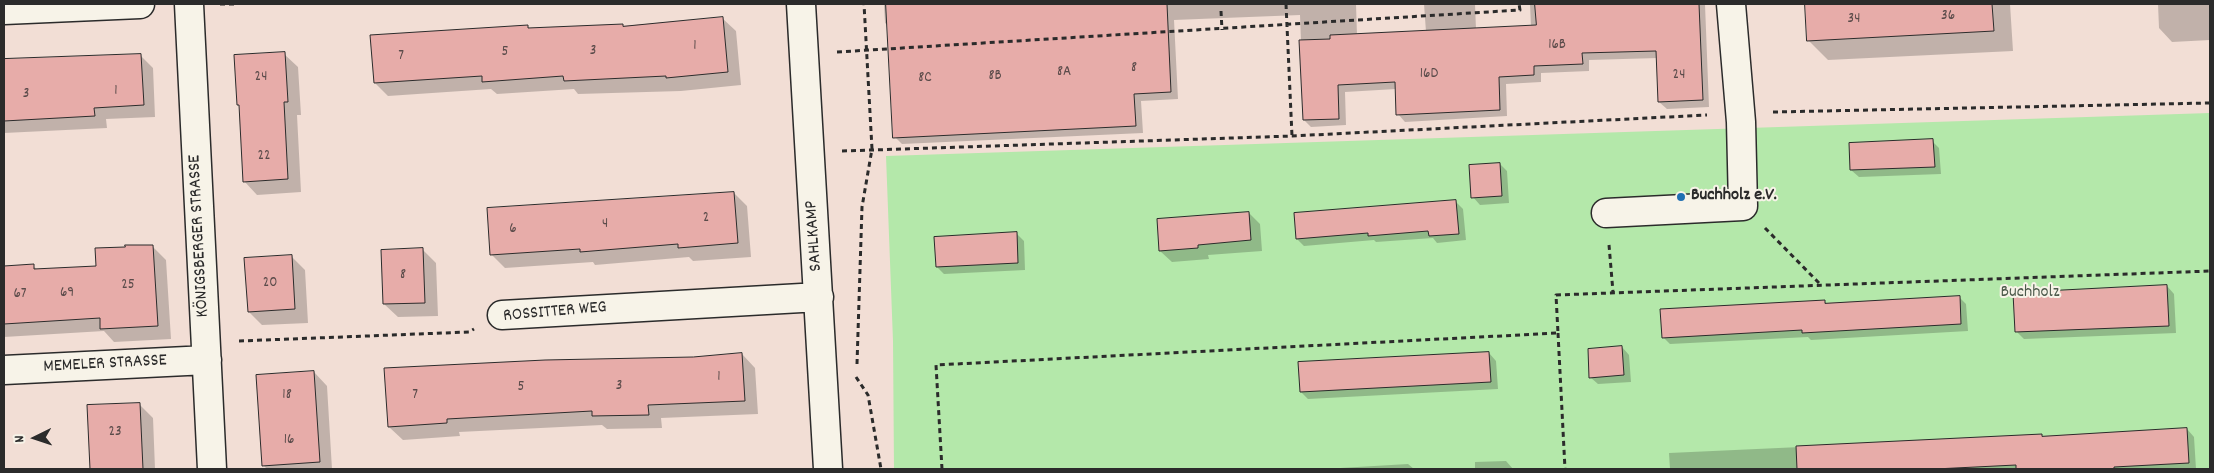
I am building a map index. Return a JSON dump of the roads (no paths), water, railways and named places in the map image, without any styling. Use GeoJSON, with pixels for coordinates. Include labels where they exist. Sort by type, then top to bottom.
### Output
{"type":"FeatureCollection","features":[{"type":"Feature","properties":{"kind":"street"},"geometry":{"type":"LineString","coordinates":[[4,10],[140,4]]}},
{"type":"Feature","properties":{"kind":"street","name":"KÖNIGSBERGER STRASSE"},"geometry":{"type":"LineString","coordinates":[[189,4],[212,469]]}},
{"type":"Feature","properties":{"kind":"street","name":"SAHLKAMP"},"geometry":{"type":"LineString","coordinates":[[801,4],[828,469]]}},
{"type":"Feature","properties":{"kind":"street"},"geometry":{"type":"LineString","coordinates":[[1606,213],[1744,206],[1740,113],[1732,4]]}},
{"type":"Feature","properties":{"kind":"street","name":"ROSSITTER WEG"},"geometry":{"type":"LineString","coordinates":[[502,315],[819,297]]}},
{"type":"Feature","properties":{"kind":"street","name":"MEMELER STRASSE"},"geometry":{"type":"LineString","coordinates":[[4,370],[206,351]]}},
{"type":"Feature","properties":{"kind":"place","name":"Buchholz e.V."},"geometry":{"type":"Point","coordinates":[1681,197]}},
{"type":"Feature","properties":{"kind":"park label","name":"Buchholz"},"geometry":{"type":"Point","coordinates":[2030,294]}}]}
